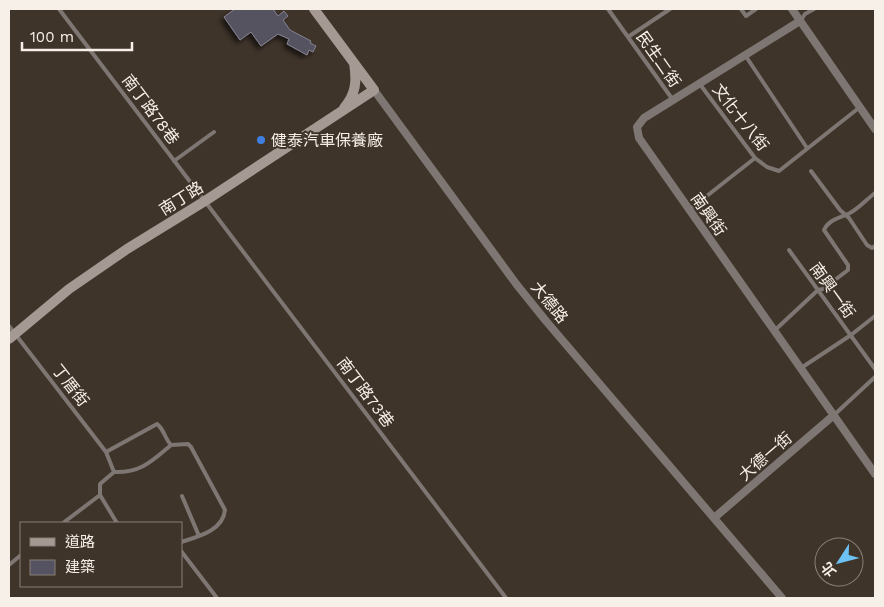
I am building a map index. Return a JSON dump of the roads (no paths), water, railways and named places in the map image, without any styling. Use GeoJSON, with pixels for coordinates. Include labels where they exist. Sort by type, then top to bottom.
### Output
{"type":"FeatureCollection","features":[{"type":"Feature","properties":{"kind":"street","name":"大德路"},"geometry":{"type":"LineString","coordinates":[[314,9],[546,321],[782,598]]}},
{"type":"Feature","properties":{"kind":"street"},"geometry":{"type":"LineString","coordinates":[[792,9],[875,129]]}},
{"type":"Feature","properties":{"kind":"street","name":"南興街"},"geometry":{"type":"LineString","coordinates":[[800,20],[644,118],[637,127],[639,138],[875,474]]}},
{"type":"Feature","properties":{"kind":"street"},"geometry":{"type":"LineString","coordinates":[[341,112],[350,101],[355,89],[356,72],[354,62]]}},
{"type":"Feature","properties":{"kind":"street","name":"南丁路"},"geometry":{"type":"LineString","coordinates":[[11,333],[69,289],[127,249],[205,201],[374,90]]}},
{"type":"Feature","properties":{"kind":"street","name":"大德一街"},"geometry":{"type":"LineString","coordinates":[[714,518],[834,415]]}},
{"type":"Feature","properties":{"kind":"lane","name":"南丁路78巷"},"geometry":{"type":"LineString","coordinates":[[60,9],[205,201]]}},
{"type":"Feature","properties":{"kind":"lane","name":"民生二街"},"geometry":{"type":"LineString","coordinates":[[608,9],[673,100]]}},
{"type":"Feature","properties":{"kind":"lane"},"geometry":{"type":"LineString","coordinates":[[628,36],[670,9]]}},
{"type":"Feature","properties":{"kind":"lane"},"geometry":{"type":"LineString","coordinates":[[741,9],[746,16],[756,9]]}},
{"type":"Feature","properties":{"kind":"lane"},"geometry":{"type":"LineString","coordinates":[[800,20],[805,14],[814,9]]}},
{"type":"Feature","properties":{"kind":"lane"},"geometry":{"type":"LineString","coordinates":[[744,55],[807,148]]}},
{"type":"Feature","properties":{"kind":"lane","name":"文化十八街"},"geometry":{"type":"LineString","coordinates":[[700,84],[755,158],[767,168],[779,171],[860,107]]}},
{"type":"Feature","properties":{"kind":"lane"},"geometry":{"type":"LineString","coordinates":[[174,161],[214,132]]}},
{"type":"Feature","properties":{"kind":"lane"},"geometry":{"type":"LineString","coordinates":[[689,210],[755,158]]}},
{"type":"Feature","properties":{"kind":"lane"},"geometry":{"type":"LineString","coordinates":[[811,171],[849,218],[867,245],[874,247]]}},
{"type":"Feature","properties":{"kind":"lane"},"geometry":{"type":"LineString","coordinates":[[774,330],[818,290],[823,289],[848,270],[848,265],[824,230],[826,226],[839,216],[849,213],[875,193]]}},
{"type":"Feature","properties":{"kind":"lane","name":"南丁路73巷"},"geometry":{"type":"LineString","coordinates":[[205,201],[506,598]]}},
{"type":"Feature","properties":{"kind":"lane","name":"南興一街"},"geometry":{"type":"LineString","coordinates":[[789,250],[875,369]]}},
{"type":"Feature","properties":{"kind":"lane"},"geometry":{"type":"LineString","coordinates":[[801,368],[851,335],[875,316]]}},
{"type":"Feature","properties":{"kind":"lane","name":"丁厝街"},"geometry":{"type":"LineString","coordinates":[[11,333],[106,452],[114,472]]}},
{"type":"Feature","properties":{"kind":"lane"},"geometry":{"type":"LineString","coordinates":[[834,415],[875,377]]}},
{"type":"Feature","properties":{"kind":"lane"},"geometry":{"type":"LineString","coordinates":[[106,452],[157,424],[171,445]]}},
{"type":"Feature","properties":{"kind":"lane"},"geometry":{"type":"LineString","coordinates":[[115,522],[100,494],[100,484],[114,472],[128,473],[144,467],[171,445],[188,444],[225,510],[225,515],[210,532],[182,542]]}},
{"type":"Feature","properties":{"kind":"lane"},"geometry":{"type":"LineString","coordinates":[[64,522],[100,494]]}},
{"type":"Feature","properties":{"kind":"lane"},"geometry":{"type":"LineString","coordinates":[[182,496],[199,536]]}},
{"type":"Feature","properties":{"kind":"lane"},"geometry":{"type":"LineString","coordinates":[[182,552],[217,598]]}},
{"type":"Feature","properties":{"kind":"lane"},"geometry":{"type":"LineString","coordinates":[[9,565],[20,557]]}},
{"type":"Feature","properties":{"kind":"place","name":"健泰汽車保養廠"},"geometry":{"type":"Point","coordinates":[261,140]}}]}
